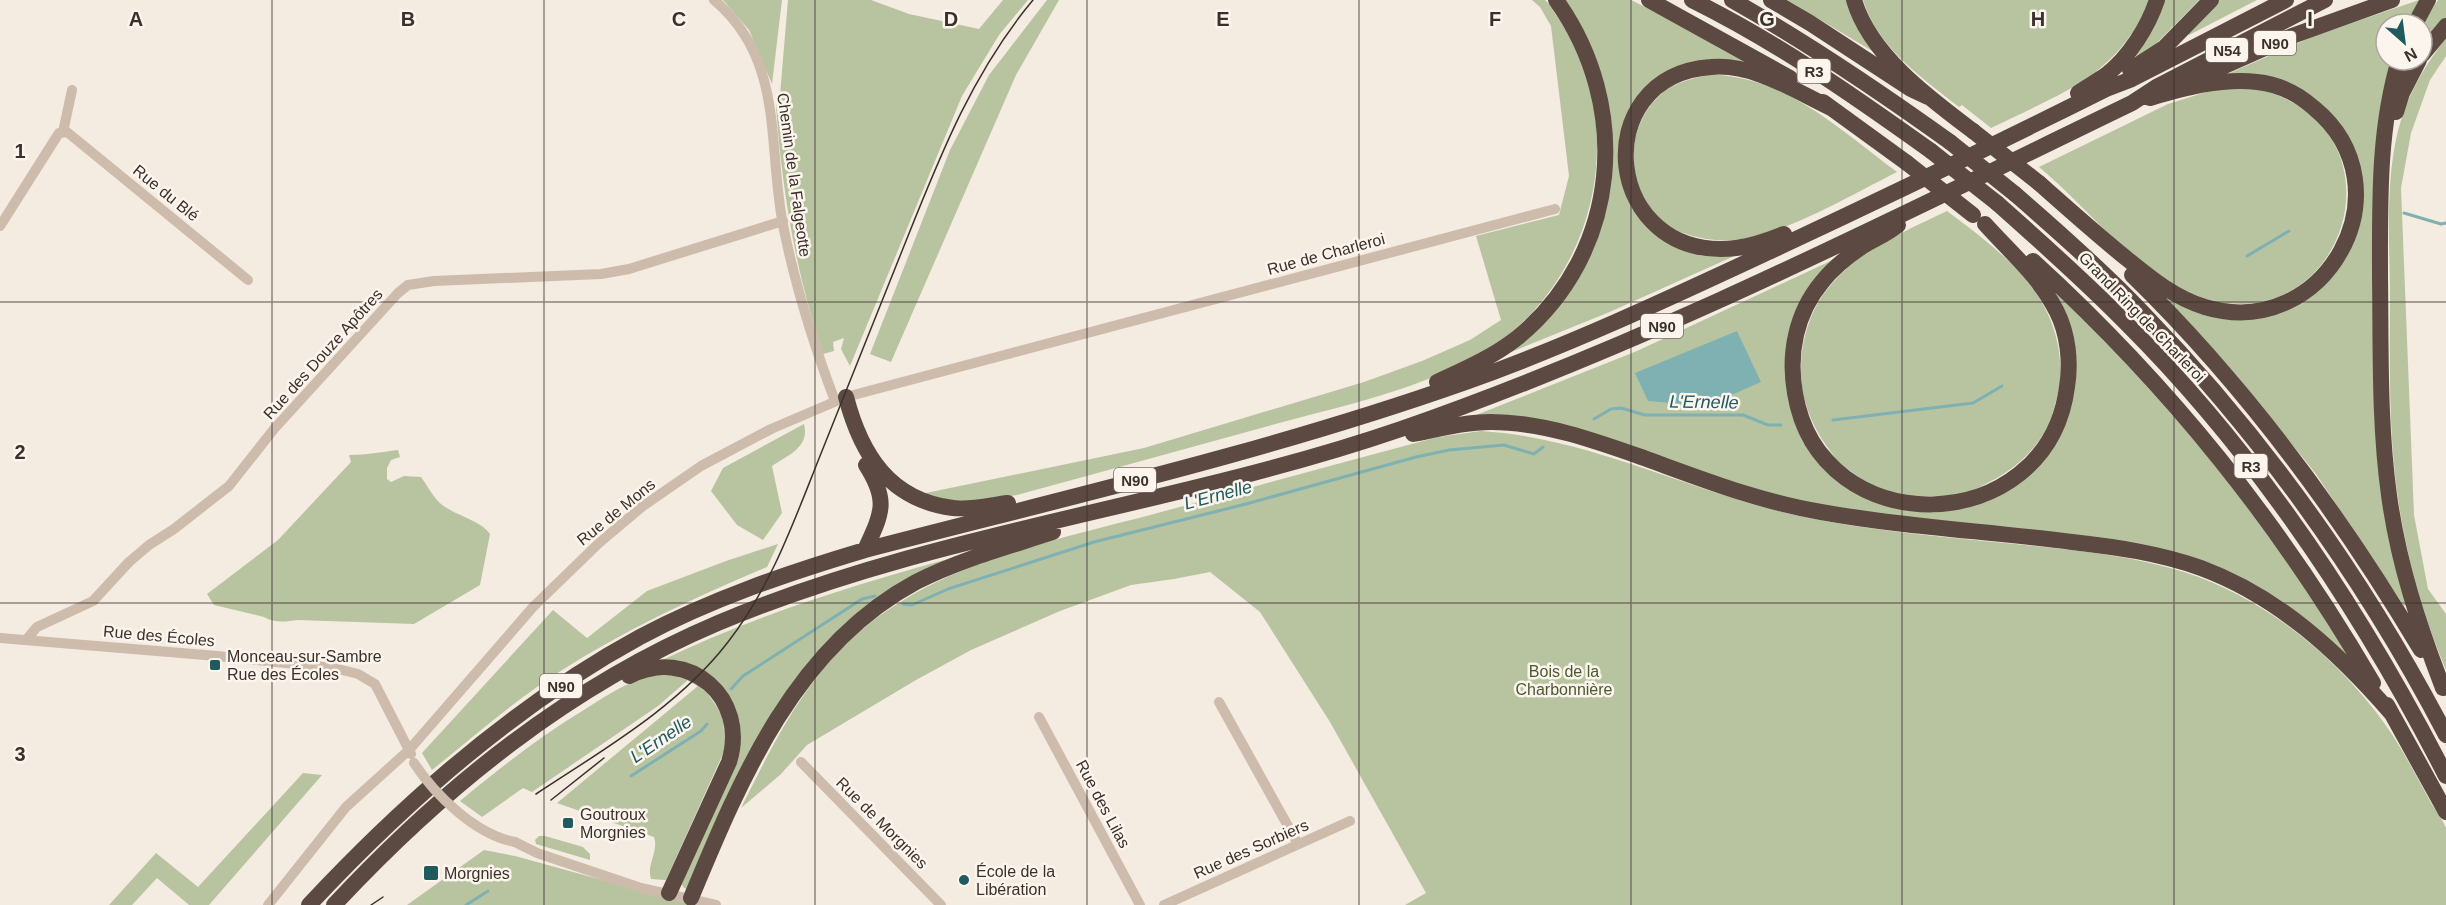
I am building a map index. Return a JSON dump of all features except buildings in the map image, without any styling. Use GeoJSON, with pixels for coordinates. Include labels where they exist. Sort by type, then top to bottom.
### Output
{"type":"FeatureCollection","features":[{"type":"Feature","properties":{"kind":"highway"},"geometry":{"type":"LineString","coordinates":[[1401,404],[1433,383],[1491,356],[1517,337],[1538,317],[1572,274],[1595,222],[1606,165],[1606,136],[1602,103],[1584,45],[1556,0]]}},
{"type":"Feature","properties":{"kind":"highway"},"geometry":{"type":"LineString","coordinates":[[1649,0],[1802,85],[2002,234],[2056,282],[2124,349],[2198,431],[2242,485],[2316,589],[2391,714],[2446,812]]}},
{"type":"Feature","properties":{"kind":"highway","name":"Grand Ring de Charleroi"},"geometry":{"type":"LineString","coordinates":[[1692,0],[1782,50],[1860,100],[1930,152],[1997,203],[2128,324],[2189,390],[2294,522],[2342,593],[2392,675],[2446,776]]}},
{"type":"Feature","properties":{"kind":"highway","name":"Grand Ring de Charleroi"},"geometry":{"type":"LineString","coordinates":[[1732,0],[1792,34],[1870,84],[1950,142],[2068,240],[2142,311],[2201,376],[2308,510],[2359,583],[2446,735]]}},
{"type":"Feature","properties":{"kind":"highway"},"geometry":{"type":"LineString","coordinates":[[1771,0],[1911,89],[1928,97]]}},
{"type":"Feature","properties":{"kind":"highway"},"geometry":{"type":"LineString","coordinates":[[1854,0],[1867,30],[1878,46],[1928,97],[2039,183],[2098,237],[2150,278],[2176,295],[2204,307],[2236,312],[2272,308],[2302,294],[2322,278],[2345,246],[2353,220],[2356,201],[2354,173],[2341,140],[2318,111],[2290,92],[2257,82],[2217,82],[2162,94]]}},
{"type":"Feature","properties":{"kind":"highway"},"geometry":{"type":"LineString","coordinates":[[2062,111],[2079,93],[2108,73],[2129,53],[2157,0]]}},
{"type":"Feature","properties":{"kind":"highway"},"geometry":{"type":"LineString","coordinates":[[2106,89],[2164,48],[2211,0]]}},
{"type":"Feature","properties":{"kind":"highway","name":"N54"},"geometry":{"type":"LineString","coordinates":[[2106,89],[2132,79],[2286,0]]}},
{"type":"Feature","properties":{"kind":"highway","name":"N54"},"geometry":{"type":"LineString","coordinates":[[2132,103],[2158,86],[2325,0]]}},
{"type":"Feature","properties":{"kind":"highway","name":"N90"},"geometry":{"type":"LineString","coordinates":[[334,905],[405,832],[473,772],[531,727],[591,688],[649,656],[717,624],[804,590],[1394,431],[1514,388],[1617,346],[2132,103],[2162,94],[2292,36],[2392,0]]}},
{"type":"Feature","properties":{"kind":"highway"},"geometry":{"type":"LineString","coordinates":[[2434,40],[2446,26]]}},
{"type":"Feature","properties":{"kind":"highway"},"geometry":{"type":"LineString","coordinates":[[1829,223],[1801,228],[1736,248],[1688,244],[1662,231],[1648,218],[1626,176],[1624,156],[1629,131],[1637,112],[1648,96],[1665,82],[1686,72],[1713,66],[1738,69],[1768,78],[1831,108]]}},
{"type":"Feature","properties":{"kind":"highway"},"geometry":{"type":"LineString","coordinates":[[2396,72],[2389,98],[2380,180],[2385,460],[2389,496],[2404,571],[2417,616],[2445,690]]}},
{"type":"Feature","properties":{"kind":"highway"},"geometry":{"type":"LineString","coordinates":[[2383,140],[2413,72]]}},
{"type":"Feature","properties":{"kind":"highway","name":"N90"},"geometry":{"type":"LineString","coordinates":[[309,905],[392,820],[462,759],[521,713],[640,637],[709,604],[797,570],[865,550],[1257,448],[1401,404],[1536,356],[1829,223],[2106,89]]}},
{"type":"Feature","properties":{"kind":"highway"},"geometry":{"type":"LineString","coordinates":[[1923,203],[1895,228],[1863,246],[1841,262],[1822,282],[1808,302],[1792,351],[1792,375],[1796,400],[1803,421],[1815,444],[1843,476],[1863,489],[1888,500],[1914,505],[1938,506],[1988,494],[2012,480],[2032,462],[2056,426],[2065,401],[2068,356],[2063,328],[2057,312],[2037,279],[1979,219]]}},
{"type":"Feature","properties":{"kind":"highway"},"geometry":{"type":"LineString","coordinates":[[2098,237],[2113,257],[2158,300],[2220,369],[2287,450],[2370,565],[2445,690]]}},
{"type":"Feature","properties":{"kind":"highway"},"geometry":{"type":"LineString","coordinates":[[840,399],[877,468],[912,495],[930,503],[955,508],[1012,502],[1036,505]]}},
{"type":"Feature","properties":{"kind":"highway"},"geometry":{"type":"LineString","coordinates":[[840,399],[856,451],[878,484],[882,504],[878,522],[865,550]]}},
{"type":"Feature","properties":{"kind":"highway"},"geometry":{"type":"LineString","coordinates":[[1394,431],[1413,434],[1457,425],[1491,422],[1519,424],[1599,442],[1730,489],[1816,512],[1890,523],[2081,543],[2163,557],[2203,569],[2258,595],[2290,615],[2319,638],[2355,673],[2391,714]]}},
{"type":"Feature","properties":{"kind":"highway"},"geometry":{"type":"LineString","coordinates":[[691,898],[744,777],[780,713],[828,651],[854,626],[915,583],[946,569],[1094,520],[1118,507]]}},
{"type":"Feature","properties":{"kind":"highway"},"geometry":{"type":"LineString","coordinates":[[591,688],[616,683],[649,669],[672,667],[683,669],[709,684],[728,707],[732,718],[734,741],[729,762],[669,893]]}},
{"type":"Feature","properties":{"kind":"street","name":"Chemin de la Falgeotte"},"geometry":{"type":"LineString","coordinates":[[714,0],[742,29],[756,51],[769,96],[783,221],[810,332],[840,399]]}},
{"type":"Feature","properties":{"kind":"street"},"geometry":{"type":"LineString","coordinates":[[0,226],[58,133],[63,132],[72,90]]}},
{"type":"Feature","properties":{"kind":"street","name":"Rue du Blé"},"geometry":{"type":"LineString","coordinates":[[63,132],[67,132],[248,280]]}},
{"type":"Feature","properties":{"kind":"street","name":"Rue de Charleroi"},"geometry":{"type":"LineString","coordinates":[[1105,328],[1556,209]]}},
{"type":"Feature","properties":{"kind":"street","name":"Rue des Douze Apôtres"},"geometry":{"type":"LineString","coordinates":[[26,640],[37,627],[93,601],[129,562],[149,545],[174,530],[229,486],[274,429],[398,293],[408,285],[434,281],[601,274],[629,269],[783,221]]}},
{"type":"Feature","properties":{"kind":"street","name":"Rue de Mons"},"geometry":{"type":"LineString","coordinates":[[268,905],[346,807],[409,750],[533,607],[599,543],[643,506],[701,466],[771,429],[840,399],[1105,328]]}},
{"type":"Feature","properties":{"kind":"street","name":"Rue des Écoles"},"geometry":{"type":"LineString","coordinates":[[0,638],[114,646],[334,668],[358,674],[375,684],[414,763],[439,796],[457,811],[505,841],[515,842],[537,853],[641,888],[716,905]]}},
{"type":"Feature","properties":{"kind":"street"},"geometry":{"type":"LineString","coordinates":[[1219,702],[1298,844]]}},
{"type":"Feature","properties":{"kind":"street","name":"Rue des Lilas"},"geometry":{"type":"LineString","coordinates":[[1039,717],[1140,905]]}},
{"type":"Feature","properties":{"kind":"street","name":"Rue de Morgnies"},"geometry":{"type":"LineString","coordinates":[[801,762],[941,905]]}},
{"type":"Feature","properties":{"kind":"street","name":"Rue des Sorbiers"},"geometry":{"type":"LineString","coordinates":[[1164,905],[1350,821]]}},
{"type":"Feature","properties":{"kind":"green space"},"geometry":{"type":"Polygon","coordinates":[[[723,0],[782,0],[772,84],[749,30],[723,0]]]}},
{"type":"Feature","properties":{"kind":"green space"},"geometry":{"type":"Polygon","coordinates":[[[788,0],[871,0],[909,14],[979,29],[1003,0],[1028,0],[999,35],[962,96],[850,366],[841,349],[844,338],[833,342],[834,351],[823,354],[805,293],[786,201],[776,106],[780,95],[788,0]]]}},
{"type":"Feature","properties":{"kind":"green space"},"geometry":{"type":"Polygon","coordinates":[[[1047,0],[1059,0],[1016,75],[891,362],[870,354],[950,150],[989,75],[1047,0]]]}},
{"type":"Feature","properties":{"kind":"green space"},"geometry":{"type":"Polygon","coordinates":[[[1532,0],[1545,0],[1549,4],[1571,38],[1581,59],[1592,97],[1597,136],[1595,174],[1588,212],[1575,248],[1556,281],[1532,312],[1503,339],[1453,368],[1396,391],[1017,495],[969,500],[945,499],[921,494],[1144,448],[1364,382],[1422,361],[1470,340],[1501,320],[1476,236],[1559,215],[1569,176],[1551,26],[1540,7],[1532,0]]]}},
{"type":"Feature","properties":{"kind":"green space"},"geometry":{"type":"Polygon","coordinates":[[[1562,0],[1631,0],[1691,30],[1758,68],[1721,62],[1638,101],[1628,197],[1639,217],[1655,232],[1741,253],[1612,311],[1499,357],[1558,305],[1611,160],[1562,0]]]}},
{"type":"Feature","properties":{"kind":"green space"},"geometry":{"type":"Polygon","coordinates":[[[1787,0],[1849,0],[1879,55],[1787,0]]]}},
{"type":"Feature","properties":{"kind":"green space"},"geometry":{"type":"Polygon","coordinates":[[[1863,0],[2150,0],[2121,48],[2103,66],[2063,93],[1991,128],[1962,105],[1959,107],[1902,60],[1879,33],[1863,0]]]}},
{"type":"Feature","properties":{"kind":"green space"},"geometry":{"type":"Polygon","coordinates":[[[2162,0],[2199,0],[2155,45],[2136,57],[2134,54],[2162,0]]]}},
{"type":"Feature","properties":{"kind":"green space"},"geometry":{"type":"Polygon","coordinates":[[[2218,0],[2257,0],[2189,35],[2187,32],[2218,0]]]}},
{"type":"Feature","properties":{"kind":"green space"},"geometry":{"type":"Polygon","coordinates":[[[2419,0],[2413,12],[2384,12],[2419,0]]]}},
{"type":"Feature","properties":{"kind":"green space"},"geometry":{"type":"Polygon","coordinates":[[[2438,0],[2446,0],[2446,20],[2434,34],[2434,12],[2431,12],[2438,0]]]}},
{"type":"Feature","properties":{"kind":"green space"},"geometry":{"type":"Polygon","coordinates":[[[2374,15],[2374,72],[2390,72],[2379,444],[2407,605],[2404,606],[2316,474],[2232,370],[2160,291],[2209,313],[2306,297],[2360,207],[2321,106],[2223,76],[2314,36],[2374,15]]]}},
{"type":"Feature","properties":{"kind":"green space"},"geometry":{"type":"Polygon","coordinates":[[[2446,38],[2446,56],[2430,80],[2411,133],[2401,188],[2414,515],[2428,589],[2446,614],[2446,670],[2429,627],[2405,537],[2394,466],[2390,364],[2390,179],[2402,117],[2410,96],[2424,72],[2434,72],[2434,56],[2446,38]]]}},
{"type":"Feature","properties":{"kind":"green space"},"geometry":{"type":"Polygon","coordinates":[[[1712,74],[1756,82],[1797,100],[1897,172],[1817,213],[1752,237],[1713,240],[1692,236],[1673,228],[1657,216],[1646,202],[1638,186],[1634,169],[1636,135],[1652,104],[1665,91],[1693,78],[1712,74]]]}},
{"type":"Feature","properties":{"kind":"green space"},"geometry":{"type":"Polygon","coordinates":[[[2219,88],[2270,92],[2317,120],[2339,155],[2346,193],[2340,232],[2320,266],[2290,291],[2251,303],[2204,298],[2157,275],[2116,241],[2039,167],[2168,104],[2219,88]]]}},
{"type":"Feature","properties":{"kind":"green space"},"geometry":{"type":"Polygon","coordinates":[[[1947,211],[2002,254],[2033,288],[2045,307],[2054,329],[2060,358],[2060,386],[2045,431],[2030,452],[2011,469],[1961,495],[1906,496],[1884,490],[1863,480],[1845,466],[1817,431],[1802,388],[1803,344],[1813,313],[1823,295],[1842,273],[1855,261],[1884,242],[1947,211]]]}},
{"type":"Feature","properties":{"kind":"green space"},"geometry":{"type":"Polygon","coordinates":[[[1839,257],[1804,301],[1795,416],[1881,503],[1906,510],[1929,512],[1959,509],[2005,491],[2070,401],[2051,288],[2159,400],[2210,459],[2283,555],[2354,664],[2185,559],[1867,516],[1784,500],[1617,444],[1471,417],[1637,351],[1839,257]]]}},
{"type":"Feature","properties":{"kind":"green space"},"geometry":{"type":"Polygon","coordinates":[[[804,424],[804,439],[801,444],[791,454],[772,466],[782,513],[763,540],[737,525],[711,491],[723,468],[804,424]]]}},
{"type":"Feature","properties":{"kind":"green space","name":"Bois de la Charbonnière"},"geometry":{"type":"Polygon","coordinates":[[[1481,431],[1562,444],[1642,467],[1759,506],[1799,516],[1880,530],[2122,557],[2184,572],[2240,596],[2290,628],[2336,667],[2376,712],[2391,734],[2446,828],[2446,905],[1405,905],[1426,893],[1330,722],[1260,612],[1210,572],[1131,585],[1060,611],[971,650],[807,745],[781,774],[741,808],[795,708],[828,663],[869,624],[900,602],[934,583],[969,568],[1042,543],[1438,437],[1481,431]]]}},
{"type":"Feature","properties":{"kind":"green space"},"geometry":{"type":"Polygon","coordinates":[[[398,450],[400,457],[391,460],[387,468],[387,479],[391,482],[404,476],[421,477],[441,504],[481,525],[490,534],[480,585],[414,624],[298,620],[280,622],[214,605],[207,594],[278,540],[351,462],[349,455],[398,450]]]}},
{"type":"Feature","properties":{"kind":"green space"},"geometry":{"type":"Polygon","coordinates":[[[778,544],[767,567],[661,615],[559,672],[494,719],[432,770],[422,753],[553,610],[587,638],[647,591],[778,544]]]}},
{"type":"Feature","properties":{"kind":"green space"},"geometry":{"type":"Polygon","coordinates":[[[963,555],[831,640],[687,889],[684,888],[680,882],[726,781],[733,708],[658,662],[733,629],[808,601],[963,555]]]}},
{"type":"Feature","properties":{"kind":"green space"},"geometry":{"type":"Polygon","coordinates":[[[649,676],[674,676],[688,680],[658,706],[532,792],[523,788],[482,817],[460,801],[554,729],[602,698],[649,676]]]}},
{"type":"Feature","properties":{"kind":"green space"},"geometry":{"type":"Polygon","coordinates":[[[698,686],[707,693],[722,714],[726,747],[666,880],[651,879],[654,837],[557,803],[698,686]]]}},
{"type":"Feature","properties":{"kind":"green space"},"geometry":{"type":"Polygon","coordinates":[[[303,773],[322,775],[209,905],[189,905],[157,878],[132,905],[109,905],[156,853],[198,887],[303,773]]]}},
{"type":"Feature","properties":{"kind":"green space"},"geometry":{"type":"Polygon","coordinates":[[[539,836],[583,847],[590,854],[590,860],[536,844],[535,840],[539,836]]]}},
{"type":"Feature","properties":{"kind":"green space"},"geometry":{"type":"Polygon","coordinates":[[[484,850],[515,856],[693,905],[407,905],[484,850]]]}},
{"type":"Feature","properties":{"kind":"water"},"geometry":{"type":"Polygon","coordinates":[[[1737,331],[1761,382],[1706,406],[1648,401],[1635,373],[1737,331]]]}},
{"type":"Feature","properties":{"kind":"waterway","name":"L'Ernelle"},"geometry":{"type":"LineString","coordinates":[[2404,213],[2441,224],[2446,223]]}},
{"type":"Feature","properties":{"kind":"waterway","name":"L'Ernelle"},"geometry":{"type":"LineString","coordinates":[[2247,256],[2289,231]]}},
{"type":"Feature","properties":{"kind":"waterway","name":"L'Ernelle"},"geometry":{"type":"LineString","coordinates":[[1833,420],[1973,403],[2002,386]]}},
{"type":"Feature","properties":{"kind":"waterway","name":"L'Ernelle"},"geometry":{"type":"LineString","coordinates":[[1594,419],[1611,409],[1621,408],[1645,415],[1743,415],[1768,425],[1781,425]]}},
{"type":"Feature","properties":{"kind":"waterway","name":"L'Ernelle"},"geometry":{"type":"LineString","coordinates":[[903,604],[912,605],[948,589],[1094,542],[1246,504],[1416,457],[1449,450],[1504,445],[1534,454],[1543,447]]}},
{"type":"Feature","properties":{"kind":"waterway","name":"L'Ernelle"},"geometry":{"type":"LineString","coordinates":[[731,689],[743,676],[862,599],[875,596]]}},
{"type":"Feature","properties":{"kind":"waterway","name":"L'Ernelle"},"geometry":{"type":"LineString","coordinates":[[631,776],[701,731],[707,724]]}},
{"type":"Feature","properties":{"kind":"waterway","name":"L'Ernelle"},"geometry":{"type":"LineString","coordinates":[[466,905],[488,891]]}},
{"type":"Feature","properties":{"kind":"tram line"},"geometry":{"type":"LineString","coordinates":[[536,794],[639,726],[663,707],[708,665],[743,621],[768,578],[790,532],[943,152],[991,58],[1033,0]]}},
{"type":"Feature","properties":{"kind":"tram line"},"geometry":{"type":"LineString","coordinates":[[551,800],[604,758]]}},
{"type":"Feature","properties":{"kind":"tram line"},"geometry":{"type":"LineString","coordinates":[[371,905],[383,897]]}},
{"type":"Feature","properties":{"kind":"place","name":"Monceau-sur-Sambre Rue des Écoles"},"geometry":{"type":"Point","coordinates":[215,665]}},
{"type":"Feature","properties":{"kind":"place","name":"Goutroux Morgnies"},"geometry":{"type":"Point","coordinates":[568,823]}},
{"type":"Feature","properties":{"kind":"place","name":"Morgnies"},"geometry":{"type":"Point","coordinates":[431,873]}},
{"type":"Feature","properties":{"kind":"place","name":"École de la Libération"},"geometry":{"type":"Point","coordinates":[964,880]}}]}
